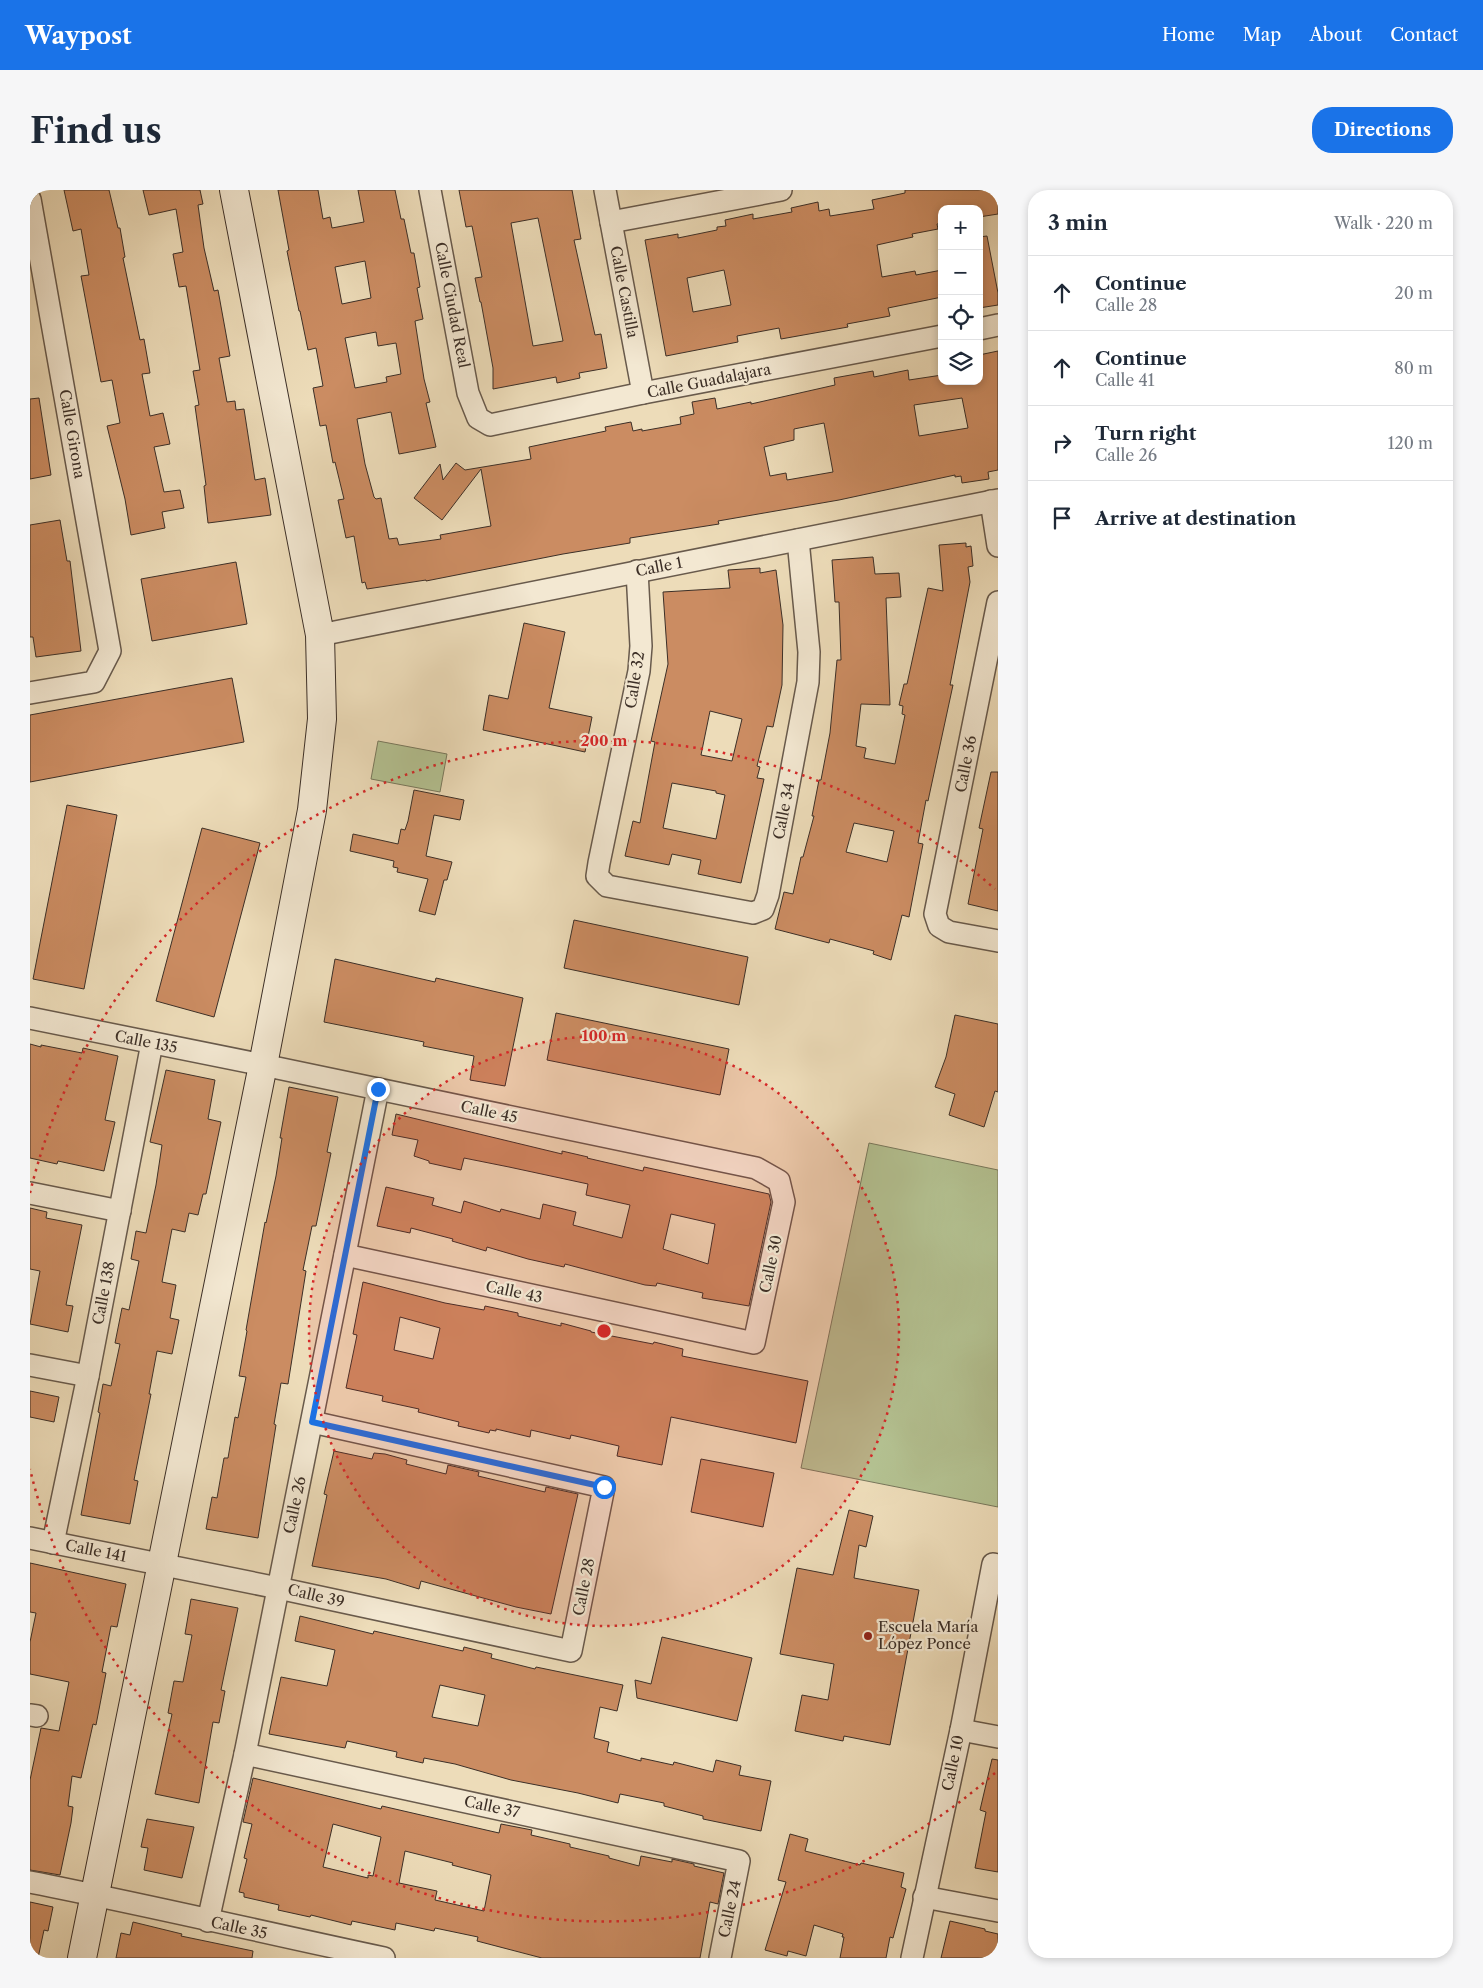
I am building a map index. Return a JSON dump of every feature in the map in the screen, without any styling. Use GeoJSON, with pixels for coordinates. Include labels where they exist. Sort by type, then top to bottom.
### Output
{"type":"FeatureCollection","features":[{"type":"Feature","properties":{"kind":"street"},"geometry":{"type":"LineString","coordinates":[[82,1958],[263,1064],[312,810],[322,719],[320,634],[234,190]]}},
{"type":"Feature","properties":{"kind":"street","name":"Calle Ciudad Real"},"geometry":{"type":"LineString","coordinates":[[430,190],[468,393],[478,418]]}},
{"type":"Feature","properties":{"kind":"street","name":"Calle Castilla"},"geometry":{"type":"LineString","coordinates":[[605,190],[643,393]]}},
{"type":"Feature","properties":{"kind":"street"},"geometry":{"type":"LineString","coordinates":[[611,222],[780,190]]}},
{"type":"Feature","properties":{"kind":"street","name":"Calle Girona"},"geometry":{"type":"LineString","coordinates":[[30,199],[110,651],[94,682],[30,693]]}},
{"type":"Feature","properties":{"kind":"street"},"geometry":{"type":"LineString","coordinates":[[983,328],[998,325]]}},
{"type":"Feature","properties":{"kind":"street","name":"Calle Guadalajara"},"geometry":{"type":"LineString","coordinates":[[478,418],[490,425],[643,393],[938,337]]}},
{"type":"Feature","properties":{"kind":"street"},"geometry":{"type":"LineString","coordinates":[[994,501],[998,546]]}},
{"type":"Feature","properties":{"kind":"street","name":"Calle 1"},"geometry":{"type":"LineString","coordinates":[[320,634],[994,501]]}},
{"type":"Feature","properties":{"kind":"street","name":"Calle 34"},"geometry":{"type":"LineString","coordinates":[[597,876],[607,886],[617,888],[753,913],[763,909],[768,895],[808,682],[809,652],[798,540]]}},
{"type":"Feature","properties":{"kind":"street","name":"Calle 32"},"geometry":{"type":"LineString","coordinates":[[597,876],[639,671],[641,646],[637,571]]}},
{"type":"Feature","properties":{"kind":"street","name":"Calle 36"},"geometry":{"type":"LineString","coordinates":[[998,602],[936,914],[939,926],[949,932],[998,941]]}},
{"type":"Feature","properties":{"kind":"street","name":"Calle 135"},"geometry":{"type":"LineString","coordinates":[[30,1018],[263,1064]]}},
{"type":"Feature","properties":{"kind":"street","name":"Calle 138"},"geometry":{"type":"LineString","coordinates":[[54,1543],[152,1043]]}},
{"type":"Feature","properties":{"kind":"street","name":"Calle 45"},"geometry":{"type":"LineString","coordinates":[[263,1064],[716,1159]]}},
{"type":"Feature","properties":{"kind":"street","name":"Calle 26"},"geometry":{"type":"LineString","coordinates":[[208,1921],[245,1754],[378,1089]]}},
{"type":"Feature","properties":{"kind":"street","name":"Calle 30"},"geometry":{"type":"LineString","coordinates":[[684,1329],[754,1343],[784,1202],[779,1181],[756,1168],[716,1159]]}},
{"type":"Feature","properties":{"kind":"street"},"geometry":{"type":"LineString","coordinates":[[30,1193],[120,1211]]}},
{"type":"Feature","properties":{"kind":"street","name":"Calle 43"},"geometry":{"type":"LineString","coordinates":[[345,1255],[684,1329]]}},
{"type":"Feature","properties":{"kind":"street"},"geometry":{"type":"LineString","coordinates":[[30,1365],[88,1376]]}},
{"type":"Feature","properties":{"kind":"street","name":"Calle 28"},"geometry":{"type":"LineString","coordinates":[[312,1422],[604,1487],[571,1651],[470,1630]]}},
{"type":"Feature","properties":{"kind":"street","name":"Calle 141"},"geometry":{"type":"LineString","coordinates":[[30,1538],[161,1564]]}},
{"type":"Feature","properties":{"kind":"street","name":"Calle 39"},"geometry":{"type":"LineString","coordinates":[[161,1564],[470,1630]]}},
{"type":"Feature","properties":{"kind":"street","name":"Calle 10"},"geometry":{"type":"LineString","coordinates":[[912,1958],[995,1567]]}},
{"type":"Feature","properties":{"kind":"street"},"geometry":{"type":"LineString","coordinates":[[961,1730],[998,1737]]}},
{"type":"Feature","properties":{"kind":"street","name":"Calle 37"},"geometry":{"type":"LineString","coordinates":[[245,1754],[739,1861]]}},
{"type":"Feature","properties":{"kind":"street","name":"Calle 24"},"geometry":{"type":"LineString","coordinates":[[720,1958],[739,1861]]}},
{"type":"Feature","properties":{"kind":"street","name":"Calle 35"},"geometry":{"type":"LineString","coordinates":[[30,1882],[384,1958]]}},
{"type":"Feature","properties":{"kind":"street"},"geometry":{"type":"LineString","coordinates":[[924,1897],[998,1911]]}},
{"type":"Feature","properties":{"kind":"green space"},"geometry":{"type":"Polygon","coordinates":[[[378,741],[447,754],[440,792],[371,779],[378,741]]]}},
{"type":"Feature","properties":{"kind":"green space"},"geometry":{"type":"Polygon","coordinates":[[[869,1143],[998,1170],[998,1507],[801,1468],[869,1143]]]}},
{"type":"Feature","properties":{"kind":"building"},"geometry":{"type":"Polygon","coordinates":[[[64,190],[109,190],[118,228],[120,228],[125,257],[123,258],[140,340],[144,339],[150,373],[142,374],[150,416],[163,413],[170,444],[154,447],[164,492],[180,490],[184,508],[162,512],[165,528],[131,535],[125,499],[107,426],[120,423],[112,380],[101,382],[81,276],[89,275],[81,229],[73,231],[64,190]]]}},
{"type":"Feature","properties":{"kind":"building"},"geometry":{"type":"Polygon","coordinates":[[[143,190],[200,190],[203,204],[198,205],[204,248],[214,291],[218,290],[230,356],[219,358],[227,402],[235,401],[236,410],[244,409],[255,480],[265,478],[271,515],[208,523],[204,486],[206,485],[195,406],[199,405],[193,371],[200,370],[186,286],[179,287],[173,254],[183,252],[176,209],[149,215],[143,190]]]}},
{"type":"Feature","properties":{"kind":"building"},"geometry":{"type":"Polygon","coordinates":[[[278,190],[318,190],[323,219],[330,217],[332,228],[364,222],[358,190],[395,190],[401,219],[404,219],[411,253],[414,253],[420,287],[417,288],[423,319],[415,321],[424,379],[430,402],[426,403],[436,447],[399,454],[391,412],[357,419],[365,464],[374,497],[376,499],[381,498],[389,539],[397,538],[399,545],[441,539],[440,535],[491,526],[481,469],[442,520],[414,498],[440,464],[443,480],[456,463],[465,470],[531,459],[529,447],[606,431],[605,427],[631,422],[633,431],[642,429],[642,431],[681,424],[680,417],[694,414],[692,402],[715,398],[717,409],[751,402],[751,404],[835,385],[834,378],[873,371],[874,377],[908,370],[909,380],[938,376],[938,385],[983,385],[983,354],[998,351],[998,470],[988,472],[989,479],[962,483],[961,476],[955,477],[955,475],[839,500],[718,521],[719,524],[630,538],[630,543],[426,581],[367,589],[365,582],[362,583],[354,536],[346,538],[338,500],[344,499],[335,462],[333,463],[326,425],[320,426],[313,388],[323,386],[316,348],[308,350],[287,251],[289,250],[278,190]],[[365,261],[335,267],[342,304],[371,298],[365,261]],[[376,332],[345,338],[355,388],[387,382],[386,377],[401,374],[396,343],[378,346],[376,332]],[[962,398],[914,405],[919,436],[968,428],[962,398]],[[824,423],[794,429],[794,440],[764,447],[770,476],[786,473],[787,480],[833,472],[824,423]]]}},
{"type":"Feature","properties":{"kind":"building"},"geometry":{"type":"Polygon","coordinates":[[[459,190],[572,190],[581,239],[574,240],[595,335],[601,334],[607,368],[579,373],[580,378],[557,383],[556,377],[493,389],[493,368],[475,278],[482,277],[472,226],[466,227],[459,190]],[[538,218],[511,223],[533,346],[563,341],[538,218]]]}},
{"type":"Feature","properties":{"kind":"building"},"geometry":{"type":"Polygon","coordinates":[[[905,190],[998,190],[998,214],[983,216],[983,205],[938,205],[938,229],[912,234],[913,237],[877,245],[882,277],[915,271],[916,275],[938,271],[938,298],[888,308],[890,316],[847,324],[848,327],[781,339],[779,328],[737,336],[738,342],[666,356],[645,240],[678,234],[678,238],[717,230],[717,227],[726,226],[725,220],[753,214],[753,219],[792,212],[791,208],[818,202],[819,211],[829,209],[830,216],[874,209],[872,200],[905,193],[905,190]],[[724,270],[687,278],[693,312],[731,305],[724,270]]]}},
{"type":"Feature","properties":{"kind":"building"},"geometry":{"type":"Polygon","coordinates":[[[983,236],[987,236],[998,293],[998,305],[983,307],[983,250],[983,236]]]}},
{"type":"Feature","properties":{"kind":"building"},"geometry":{"type":"Polygon","coordinates":[[[39,398],[51,475],[30,479],[30,399],[39,398]]]}},
{"type":"Feature","properties":{"kind":"building"},"geometry":{"type":"Polygon","coordinates":[[[60,520],[67,561],[70,561],[81,651],[36,657],[33,637],[30,637],[30,525],[60,520]]]}},
{"type":"Feature","properties":{"kind":"building"},"geometry":{"type":"Polygon","coordinates":[[[966,543],[966,547],[971,546],[973,566],[968,567],[970,582],[950,685],[953,685],[928,801],[926,800],[918,843],[923,844],[909,917],[902,915],[891,960],[873,954],[874,951],[830,939],[829,943],[775,929],[784,892],[793,894],[801,857],[803,857],[814,816],[812,816],[830,733],[837,660],[841,660],[839,602],[835,602],[832,560],[873,557],[875,574],[899,573],[901,597],[886,598],[890,705],[861,704],[856,746],[866,748],[864,758],[895,764],[905,715],[902,714],[903,706],[899,705],[904,684],[907,684],[928,588],[943,591],[939,545],[966,543]],[[854,823],[846,852],[887,862],[894,831],[854,823]]]}},
{"type":"Feature","properties":{"kind":"building"},"geometry":{"type":"Polygon","coordinates":[[[236,562],[247,624],[152,641],[141,579],[236,562]]]}},
{"type":"Feature","properties":{"kind":"building"},"geometry":{"type":"Polygon","coordinates":[[[760,568],[760,573],[776,570],[783,625],[782,685],[773,727],[767,726],[757,766],[760,767],[757,778],[764,779],[741,883],[698,874],[701,860],[672,854],[669,865],[625,856],[633,821],[640,823],[655,742],[651,741],[668,664],[663,592],[730,588],[728,570],[760,568]],[[710,711],[701,755],[732,761],[742,719],[710,711]],[[672,783],[663,828],[716,839],[725,795],[716,793],[716,791],[672,783]]]}},
{"type":"Feature","properties":{"kind":"building"},"geometry":{"type":"Polygon","coordinates":[[[524,623],[565,632],[549,708],[592,717],[585,752],[483,730],[489,695],[508,699],[524,623]]]}},
{"type":"Feature","properties":{"kind":"building"},"geometry":{"type":"Polygon","coordinates":[[[232,678],[244,742],[30,782],[30,715],[232,678]]]}},
{"type":"Feature","properties":{"kind":"building"},"geometry":{"type":"Polygon","coordinates":[[[991,772],[998,772],[998,911],[968,904],[983,829],[979,828],[991,772]]]}},
{"type":"Feature","properties":{"kind":"building"},"geometry":{"type":"Polygon","coordinates":[[[414,790],[464,800],[460,820],[434,815],[426,856],[452,862],[447,880],[444,880],[435,915],[419,911],[428,879],[397,872],[398,868],[393,867],[394,861],[350,851],[353,834],[398,844],[401,829],[405,830],[408,821],[414,790]]]}},
{"type":"Feature","properties":{"kind":"building"},"geometry":{"type":"Polygon","coordinates":[[[67,805],[117,815],[84,989],[33,979],[67,805]]]}},
{"type":"Feature","properties":{"kind":"building"},"geometry":{"type":"Polygon","coordinates":[[[202,828],[260,843],[214,1017],[156,1001],[202,828]]]}},
{"type":"Feature","properties":{"kind":"building"},"geometry":{"type":"Polygon","coordinates":[[[574,920],[748,957],[739,1005],[564,968],[574,920]]]}},
{"type":"Feature","properties":{"kind":"building"},"geometry":{"type":"Polygon","coordinates":[[[335,959],[435,982],[436,978],[523,998],[505,1086],[470,1080],[474,1056],[423,1046],[424,1042],[324,1022],[335,959]]]}},
{"type":"Feature","properties":{"kind":"building"},"geometry":{"type":"Polygon","coordinates":[[[556,1013],[729,1049],[720,1095],[547,1060],[556,1013]]]}},
{"type":"Feature","properties":{"kind":"building"},"geometry":{"type":"Polygon","coordinates":[[[955,1015],[998,1024],[998,1092],[995,1091],[984,1127],[949,1115],[955,1094],[935,1087],[946,1057],[955,1015]]]}},
{"type":"Feature","properties":{"kind":"building"},"geometry":{"type":"Polygon","coordinates":[[[30,1044],[82,1053],[83,1048],[118,1056],[105,1120],[115,1122],[104,1171],[58,1161],[57,1164],[30,1158],[30,1044]]]}},
{"type":"Feature","properties":{"kind":"building"},"geometry":{"type":"Polygon","coordinates":[[[166,1070],[215,1080],[208,1119],[221,1122],[206,1194],[203,1194],[198,1215],[189,1213],[185,1232],[172,1229],[162,1282],[176,1285],[170,1318],[179,1320],[172,1354],[157,1351],[149,1394],[151,1394],[134,1480],[138,1481],[130,1524],[81,1515],[100,1413],[98,1412],[103,1384],[111,1386],[120,1344],[115,1343],[122,1308],[129,1310],[139,1261],[131,1259],[136,1231],[146,1233],[156,1185],[162,1145],[150,1142],[166,1070]]]}},
{"type":"Feature","properties":{"kind":"building"},"geometry":{"type":"Polygon","coordinates":[[[289,1087],[338,1097],[327,1152],[331,1153],[316,1226],[312,1226],[303,1270],[306,1271],[288,1384],[281,1383],[258,1538],[206,1529],[212,1497],[217,1498],[224,1458],[228,1458],[235,1417],[238,1418],[246,1377],[239,1376],[265,1222],[276,1176],[282,1138],[280,1138],[289,1087]]]}},
{"type":"Feature","properties":{"kind":"building"},"geometry":{"type":"Polygon","coordinates":[[[396,1114],[562,1154],[562,1151],[643,1171],[644,1167],[769,1194],[771,1202],[749,1306],[702,1298],[703,1293],[657,1283],[656,1286],[645,1285],[565,1264],[564,1267],[528,1259],[487,1247],[486,1251],[452,1241],[453,1239],[411,1228],[410,1233],[377,1226],[386,1187],[434,1198],[432,1205],[461,1213],[464,1201],[500,1212],[501,1209],[540,1219],[543,1204],[576,1212],[573,1225],[622,1238],[630,1205],[586,1195],[588,1184],[509,1167],[464,1158],[461,1170],[429,1163],[429,1161],[414,1156],[418,1140],[392,1135],[396,1114]],[[671,1214],[663,1249],[708,1264],[715,1224],[671,1214]]]}},
{"type":"Feature","properties":{"kind":"building"},"geometry":{"type":"Polygon","coordinates":[[[30,1208],[47,1212],[46,1218],[82,1225],[66,1305],[73,1306],[68,1332],[30,1324],[40,1271],[30,1269],[30,1208]]]}},
{"type":"Feature","properties":{"kind":"building"},"geometry":{"type":"Polygon","coordinates":[[[363,1282],[445,1303],[484,1310],[485,1306],[518,1313],[518,1316],[561,1326],[561,1323],[591,1332],[653,1344],[654,1342],[683,1349],[682,1356],[808,1381],[796,1443],[671,1417],[662,1465],[617,1456],[619,1446],[571,1435],[570,1439],[531,1430],[530,1437],[496,1429],[496,1431],[490,1430],[489,1433],[458,1426],[459,1422],[418,1412],[419,1409],[382,1401],[383,1396],[346,1388],[357,1335],[353,1334],[363,1282]],[[400,1317],[394,1350],[433,1359],[440,1328],[400,1317]]]}},
{"type":"Feature","properties":{"kind":"building"},"geometry":{"type":"Polygon","coordinates":[[[30,1391],[59,1397],[54,1422],[30,1417],[30,1391]]]}},
{"type":"Feature","properties":{"kind":"building"},"geometry":{"type":"Polygon","coordinates":[[[334,1451],[372,1459],[374,1453],[385,1454],[407,1460],[406,1464],[446,1474],[448,1465],[479,1472],[478,1476],[545,1492],[546,1487],[578,1494],[551,1614],[516,1607],[421,1581],[419,1589],[386,1579],[312,1566],[327,1495],[324,1494],[334,1451]]]}},
{"type":"Feature","properties":{"kind":"building"},"geometry":{"type":"Polygon","coordinates":[[[701,1459],[774,1473],[763,1527],[691,1512],[701,1459]]]}},
{"type":"Feature","properties":{"kind":"building"},"geometry":{"type":"Polygon","coordinates":[[[849,1510],[873,1516],[866,1547],[859,1545],[854,1578],[919,1590],[890,1745],[844,1736],[843,1741],[795,1731],[802,1695],[828,1700],[834,1664],[780,1654],[797,1568],[833,1575],[849,1510]]]}},
{"type":"Feature","properties":{"kind":"building"},"geometry":{"type":"Polygon","coordinates":[[[30,1563],[126,1584],[117,1627],[111,1626],[102,1672],[106,1673],[96,1725],[93,1724],[81,1778],[72,1776],[68,1806],[73,1807],[60,1875],[30,1870],[30,1780],[41,1728],[59,1731],[69,1682],[30,1674],[30,1642],[36,1613],[30,1612],[30,1563]]]}},
{"type":"Feature","properties":{"kind":"building"},"geometry":{"type":"Polygon","coordinates":[[[191,1599],[238,1608],[221,1690],[225,1691],[219,1723],[213,1722],[199,1803],[155,1794],[172,1714],[168,1713],[174,1681],[183,1682],[192,1635],[185,1634],[191,1599]]]}},
{"type":"Feature","properties":{"kind":"building"},"geometry":{"type":"Polygon","coordinates":[[[300,1616],[373,1634],[374,1631],[463,1651],[464,1647],[492,1654],[491,1658],[535,1669],[536,1667],[623,1685],[617,1711],[600,1707],[594,1738],[609,1742],[607,1752],[641,1761],[641,1758],[673,1765],[674,1762],[713,1772],[716,1760],[741,1766],[739,1775],[771,1781],[761,1831],[703,1819],[703,1816],[664,1806],[664,1803],[620,1794],[618,1803],[511,1780],[455,1764],[424,1758],[423,1763],[396,1757],[397,1752],[347,1741],[345,1748],[269,1734],[281,1677],[327,1686],[335,1650],[295,1641],[300,1616]],[[440,1685],[432,1717],[478,1726],[485,1695],[440,1685]]]}},
{"type":"Feature","properties":{"kind":"building"},"geometry":{"type":"Polygon","coordinates":[[[662,1637],[752,1658],[737,1721],[637,1698],[635,1680],[651,1684],[662,1637]]]}},
{"type":"Feature","properties":{"kind":"building"},"geometry":{"type":"Polygon","coordinates":[[[992,1759],[998,1760],[998,1872],[975,1868],[986,1812],[980,1810],[992,1759]]]}},
{"type":"Feature","properties":{"kind":"building"},"geometry":{"type":"Polygon","coordinates":[[[253,1778],[381,1809],[382,1806],[499,1833],[501,1824],[532,1830],[531,1835],[570,1844],[570,1847],[609,1856],[609,1858],[639,1866],[641,1856],[672,1862],[672,1859],[724,1873],[718,1904],[710,1902],[700,1958],[542,1958],[477,1941],[478,1937],[435,1928],[434,1931],[396,1923],[395,1930],[352,1921],[351,1925],[311,1915],[310,1917],[278,1910],[279,1905],[244,1897],[244,1893],[239,1892],[247,1859],[244,1858],[252,1824],[243,1822],[253,1778]],[[333,1824],[323,1867],[368,1878],[368,1875],[373,1876],[381,1837],[333,1824]],[[405,1851],[399,1883],[437,1891],[435,1900],[484,1911],[491,1875],[405,1851]]]}},
{"type":"Feature","properties":{"kind":"building"},"geometry":{"type":"Polygon","coordinates":[[[147,1819],[194,1827],[182,1878],[144,1870],[148,1848],[141,1847],[147,1819]]]}},
{"type":"Feature","properties":{"kind":"building"},"geometry":{"type":"Polygon","coordinates":[[[790,1834],[808,1839],[805,1851],[860,1865],[861,1863],[904,1873],[901,1887],[906,1889],[893,1938],[890,1937],[886,1958],[840,1958],[843,1934],[814,1925],[806,1956],[788,1951],[787,1956],[765,1950],[786,1882],[778,1880],[790,1834]]]}},
{"type":"Feature","properties":{"kind":"building"},"geometry":{"type":"Polygon","coordinates":[[[30,1902],[53,1907],[48,1931],[44,1930],[38,1958],[30,1958],[30,1902]]]}},
{"type":"Feature","properties":{"kind":"building"},"geometry":{"type":"Polygon","coordinates":[[[950,1921],[998,1934],[998,1958],[941,1958],[950,1921]]]}},
{"type":"Feature","properties":{"kind":"building"},"geometry":{"type":"Polygon","coordinates":[[[133,1922],[182,1934],[181,1936],[253,1951],[252,1958],[116,1958],[121,1933],[130,1935],[133,1922]]]}},
{"type":"Feature","properties":{"kind":"place","name":"Escuela María López Ponce"},"geometry":{"type":"Point","coordinates":[868,1636]}},
{"type":"Feature","properties":{"kind":"route"},"geometry":{"type":"LineString","coordinates":[[378,1089],[312,1422],[604,1487]]}}]}
